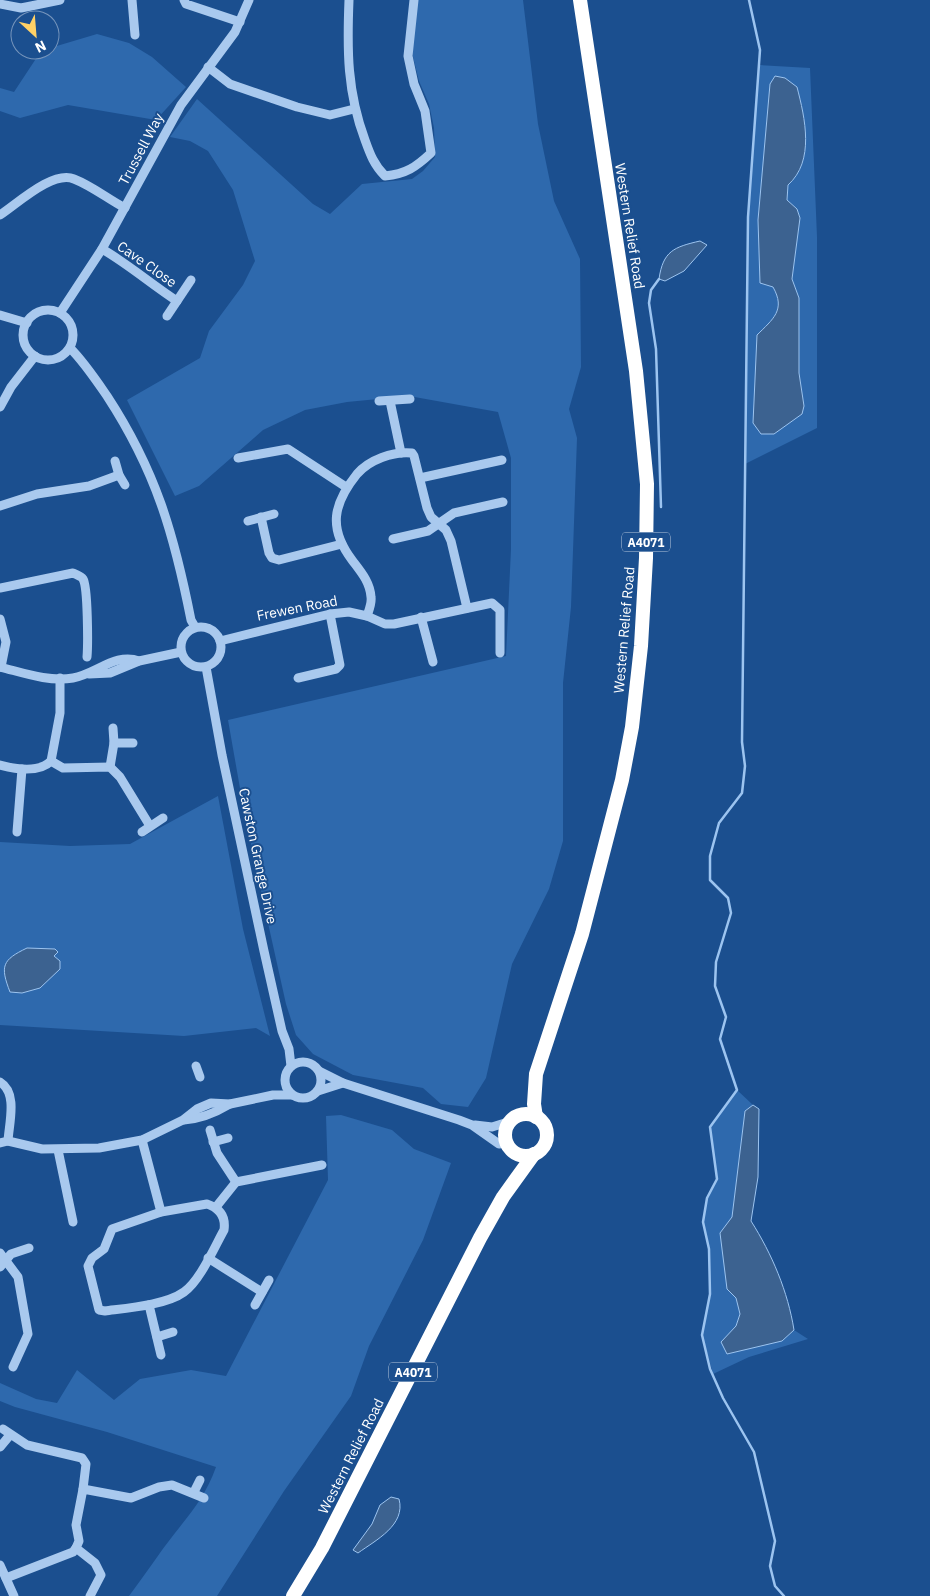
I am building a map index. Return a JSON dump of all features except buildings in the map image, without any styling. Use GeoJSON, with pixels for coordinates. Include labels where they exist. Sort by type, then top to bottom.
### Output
{"type":"FeatureCollection","features":[{"type":"Feature","properties":{"kind":"highway","name":"Western Relief Road"},"geometry":{"type":"LineString","coordinates":[[513,1118],[536,1074],[582,934],[622,780],[635,700],[646,558],[646,484],[636,371],[580,0]]}},
{"type":"Feature","properties":{"kind":"highway","name":"Western Relief Road"},"geometry":{"type":"LineString","coordinates":[[536,1074],[534,1104],[536,1117]]}},
{"type":"Feature","properties":{"kind":"highway"},"geometry":{"type":"LineString","coordinates":[[513,1118],[526,1114],[536,1117]]}},
{"type":"Feature","properties":{"kind":"highway","name":"A4071"},"geometry":{"type":"LineString","coordinates":[[534,1154],[544,1146],[546,1140],[544,1125],[536,1117]]}},
{"type":"Feature","properties":{"kind":"highway","name":"A4071"},"geometry":{"type":"LineString","coordinates":[[511,1148],[505,1133],[513,1118]]}},
{"type":"Feature","properties":{"kind":"highway","name":"Western Relief Road"},"geometry":{"type":"LineString","coordinates":[[293,1596],[322,1548],[503,1196],[512,1170],[511,1148]]}},
{"type":"Feature","properties":{"kind":"highway"},"geometry":{"type":"LineString","coordinates":[[511,1148],[534,1154]]}},
{"type":"Feature","properties":{"kind":"highway","name":"Western Relief Road"},"geometry":{"type":"LineString","coordinates":[[503,1196],[534,1154]]}},
{"type":"Feature","properties":{"kind":"street"},"geometry":{"type":"LineString","coordinates":[[0,4],[21,8],[40,2],[60,0]]}},
{"type":"Feature","properties":{"kind":"street"},"geometry":{"type":"LineString","coordinates":[[132,0],[135,36]]}},
{"type":"Feature","properties":{"kind":"street"},"geometry":{"type":"LineString","coordinates":[[184,0],[186,4],[196,8],[240,22]]}},
{"type":"Feature","properties":{"kind":"street","name":"Trussell Way"},"geometry":{"type":"LineString","coordinates":[[60,313],[102,249],[171,122],[208,67],[235,32],[249,0]]}},
{"type":"Feature","properties":{"kind":"street"},"geometry":{"type":"LineString","coordinates":[[349,0],[347,37],[350,85],[354,109],[375,166],[385,176],[403,174],[417,167],[431,153],[425,111],[414,84],[408,56],[414,0]]}},
{"type":"Feature","properties":{"kind":"street"},"geometry":{"type":"LineString","coordinates":[[208,67],[230,84],[290,104],[330,115],[354,109]]}},
{"type":"Feature","properties":{"kind":"street"},"geometry":{"type":"LineString","coordinates":[[0,216],[49,181],[62,177],[73,178],[125,208]]}},
{"type":"Feature","properties":{"kind":"street","name":"Cave Close"},"geometry":{"type":"LineString","coordinates":[[102,249],[125,263],[137,275],[177,301]]}},
{"type":"Feature","properties":{"kind":"street","name":"Cave Close"},"geometry":{"type":"LineString","coordinates":[[167,316],[191,280]]}},
{"type":"Feature","properties":{"kind":"street"},"geometry":{"type":"LineString","coordinates":[[52,311],[60,313],[72,328],[73,335],[70,348],[57,359],[46,360],[35,356],[26,345],[24,338],[27,323],[38,313],[52,311]]}},
{"type":"Feature","properties":{"kind":"street"},"geometry":{"type":"LineString","coordinates":[[0,315],[27,323]]}},
{"type":"Feature","properties":{"kind":"street"},"geometry":{"type":"LineString","coordinates":[[70,348],[126,425],[155,486],[178,556],[191,620],[195,628]]}},
{"type":"Feature","properties":{"kind":"street"},"geometry":{"type":"LineString","coordinates":[[0,407],[11,386],[35,356]]}},
{"type":"Feature","properties":{"kind":"street"},"geometry":{"type":"LineString","coordinates":[[0,394],[11,386]]}},
{"type":"Feature","properties":{"kind":"street"},"geometry":{"type":"LineString","coordinates":[[379,401],[390,402],[410,399]]}},
{"type":"Feature","properties":{"kind":"street"},"geometry":{"type":"LineString","coordinates":[[390,402],[401,453]]}},
{"type":"Feature","properties":{"kind":"street"},"geometry":{"type":"LineString","coordinates":[[238,458],[288,448],[346,488]]}},
{"type":"Feature","properties":{"kind":"street"},"geometry":{"type":"LineString","coordinates":[[367,616],[371,597],[367,580],[342,544],[336,516],[337,504],[346,488],[369,462],[401,453],[412,453],[427,508],[431,517],[446,530],[451,541],[467,608]]}},
{"type":"Feature","properties":{"kind":"street"},"geometry":{"type":"LineString","coordinates":[[420,478],[502,460]]}},
{"type":"Feature","properties":{"kind":"street"},"geometry":{"type":"LineString","coordinates":[[115,461],[119,475],[125,485]]}},
{"type":"Feature","properties":{"kind":"street"},"geometry":{"type":"LineString","coordinates":[[0,506],[29,496],[89,486],[119,475]]}},
{"type":"Feature","properties":{"kind":"street"},"geometry":{"type":"LineString","coordinates":[[393,539],[428,531],[454,513],[504,502]]}},
{"type":"Feature","properties":{"kind":"street"},"geometry":{"type":"LineString","coordinates":[[248,520],[274,514]]}},
{"type":"Feature","properties":{"kind":"street"},"geometry":{"type":"LineString","coordinates":[[261,517],[269,553],[272,558],[279,560],[342,544]]}},
{"type":"Feature","properties":{"kind":"street"},"geometry":{"type":"LineString","coordinates":[[0,588],[73,573],[80,576],[84,580],[86,594],[87,657]]}},
{"type":"Feature","properties":{"kind":"street","name":"Frewen Road"},"geometry":{"type":"LineString","coordinates":[[220,641],[330,614],[349,612],[367,616],[385,624],[492,603],[500,610],[500,653]]}},
{"type":"Feature","properties":{"kind":"street"},"geometry":{"type":"LineString","coordinates":[[298,678],[336,669],[340,665],[330,614]]}},
{"type":"Feature","properties":{"kind":"street"},"geometry":{"type":"LineString","coordinates":[[421,617],[433,662]]}},
{"type":"Feature","properties":{"kind":"street"},"geometry":{"type":"LineString","coordinates":[[0,619],[6,642],[1,667],[28,676],[60,678],[110,673],[139,661],[181,652]]}},
{"type":"Feature","properties":{"kind":"street"},"geometry":{"type":"LineString","coordinates":[[201,627],[213,631],[220,641],[219,657],[206,667],[193,666],[183,658],[181,652],[180,646],[185,634],[195,628],[201,627]]}},
{"type":"Feature","properties":{"kind":"street","name":"Cawston Grange Drive"},"geometry":{"type":"LineString","coordinates":[[206,667],[212,705],[264,951],[282,1030],[289,1049],[291,1066]]}},
{"type":"Feature","properties":{"kind":"street"},"geometry":{"type":"LineString","coordinates":[[0,766],[22,769],[47,765],[51,761],[60,713],[60,678]]}},
{"type":"Feature","properties":{"kind":"street"},"geometry":{"type":"LineString","coordinates":[[110,767],[114,744],[113,728]]}},
{"type":"Feature","properties":{"kind":"street"},"geometry":{"type":"LineString","coordinates":[[114,744],[133,743]]}},
{"type":"Feature","properties":{"kind":"street"},"geometry":{"type":"LineString","coordinates":[[51,761],[63,768],[110,767],[120,777],[150,826]]}},
{"type":"Feature","properties":{"kind":"street"},"geometry":{"type":"LineString","coordinates":[[17,832],[22,769]]}},
{"type":"Feature","properties":{"kind":"street"},"geometry":{"type":"LineString","coordinates":[[142,832],[163,818]]}},
{"type":"Feature","properties":{"kind":"street"},"geometry":{"type":"LineString","coordinates":[[289,1049],[319,1071],[343,1083],[434,1110],[472,1125],[499,1144],[511,1148]]}},
{"type":"Feature","properties":{"kind":"street"},"geometry":{"type":"LineString","coordinates":[[273,1095],[284,1081],[291,1066],[306,1062]]}},
{"type":"Feature","properties":{"kind":"street"},"geometry":{"type":"LineString","coordinates":[[196,1066],[200,1077]]}},
{"type":"Feature","properties":{"kind":"street"},"geometry":{"type":"LineString","coordinates":[[318,1091],[321,1082],[319,1071]]}},
{"type":"Feature","properties":{"kind":"street"},"geometry":{"type":"LineString","coordinates":[[284,1081],[292,1095]]}},
{"type":"Feature","properties":{"kind":"street"},"geometry":{"type":"LineString","coordinates":[[0,1082],[5,1086],[11,1102],[4,1142],[32,1148],[58,1150],[100,1148],[142,1140],[183,1120],[198,1119],[230,1104],[273,1095],[292,1095],[302,1099],[310,1097],[318,1091],[343,1083]]}},
{"type":"Feature","properties":{"kind":"street"},"geometry":{"type":"LineString","coordinates":[[472,1125],[492,1127],[513,1118]]}},
{"type":"Feature","properties":{"kind":"street"},"geometry":{"type":"LineString","coordinates":[[210,1130],[217,1154],[236,1182]]}},
{"type":"Feature","properties":{"kind":"street"},"geometry":{"type":"LineString","coordinates":[[213,1142],[228,1138]]}},
{"type":"Feature","properties":{"kind":"street"},"geometry":{"type":"LineString","coordinates":[[142,1140],[161,1212]]}},
{"type":"Feature","properties":{"kind":"street"},"geometry":{"type":"LineString","coordinates":[[58,1150],[73,1222]]}},
{"type":"Feature","properties":{"kind":"street"},"geometry":{"type":"LineString","coordinates":[[216,1207],[236,1182],[322,1165]]}},
{"type":"Feature","properties":{"kind":"street"},"geometry":{"type":"LineString","coordinates":[[207,1204],[216,1207],[226,1222],[224,1230],[193,1284],[185,1292],[148,1305],[105,1311],[99,1310],[88,1266],[92,1258],[104,1249],[112,1229],[161,1212],[207,1204]]}},
{"type":"Feature","properties":{"kind":"street"},"geometry":{"type":"LineString","coordinates":[[3,1257],[29,1248]]}},
{"type":"Feature","properties":{"kind":"street"},"geometry":{"type":"LineString","coordinates":[[0,1268],[3,1257]]}},
{"type":"Feature","properties":{"kind":"street"},"geometry":{"type":"LineString","coordinates":[[3,1257],[18,1277],[28,1334],[13,1367]]}},
{"type":"Feature","properties":{"kind":"street"},"geometry":{"type":"LineString","coordinates":[[208,1258],[262,1292]]}},
{"type":"Feature","properties":{"kind":"street"},"geometry":{"type":"LineString","coordinates":[[255,1305],[270,1280]]}},
{"type":"Feature","properties":{"kind":"street"},"geometry":{"type":"LineString","coordinates":[[148,1305],[161,1355]]}},
{"type":"Feature","properties":{"kind":"street"},"geometry":{"type":"LineString","coordinates":[[156,1337],[173,1332]]}},
{"type":"Feature","properties":{"kind":"street"},"geometry":{"type":"LineString","coordinates":[[0,1447],[7,1432],[27,1446],[82,1458],[86,1471],[76,1526],[79,1541],[76,1548],[73,1552],[6,1578]]}},
{"type":"Feature","properties":{"kind":"street"},"geometry":{"type":"LineString","coordinates":[[194,1492],[200,1480]]}},
{"type":"Feature","properties":{"kind":"street"},"geometry":{"type":"LineString","coordinates":[[83,1489],[131,1498],[167,1485],[194,1492],[204,1498]]}},
{"type":"Feature","properties":{"kind":"street"},"geometry":{"type":"LineString","coordinates":[[76,1548],[100,1570],[100,1581],[90,1596]]}},
{"type":"Feature","properties":{"kind":"street"},"geometry":{"type":"LineString","coordinates":[[0,1565],[14,1596]]}},
{"type":"Feature","properties":{"kind":"shaded area"},"geometry":{"type":"Polygon","coordinates":[[[415,0],[523,0],[538,124],[554,201],[580,259],[581,367],[569,409],[577,438],[571,607],[563,683],[563,841],[549,889],[512,964],[486,1078],[468,1107],[441,1104],[423,1088],[353,1075],[313,1054],[296,1035],[286,1004],[268,923],[244,811],[228,720],[506,656],[511,549],[511,458],[498,412],[409,396],[347,402],[305,410],[263,430],[199,486],[175,496],[127,400],[200,358],[209,331],[243,285],[255,261],[233,190],[208,151],[190,141],[170,137],[197,99],[313,204],[330,214],[362,184],[412,179],[423,171],[435,157],[434,128],[429,104],[419,81],[412,53],[415,0]]]}},
{"type":"Feature","properties":{"kind":"shaded area"},"geometry":{"type":"Polygon","coordinates":[[[97,34],[129,43],[152,57],[186,87],[156,120],[68,105],[20,118],[0,111],[0,88],[14,92],[35,60],[60,60],[60,45],[97,34]]]}},
{"type":"Feature","properties":{"kind":"shaded area"},"geometry":{"type":"Polygon","coordinates":[[[759,65],[810,68],[817,237],[817,428],[745,464],[748,217],[759,65]],[[775,76],[770,84],[758,220],[760,283],[773,287],[777,295],[778,308],[773,319],[757,335],[753,422],[774,433],[804,406],[799,373],[799,298],[792,279],[800,218],[797,209],[787,200],[788,185],[802,164],[805,152],[805,125],[797,87],[775,76]]]}},
{"type":"Feature","properties":{"kind":"shaded area"},"geometry":{"type":"Polygon","coordinates":[[[775,76],[785,78],[797,87],[805,125],[805,152],[802,164],[788,185],[787,200],[797,209],[800,218],[792,279],[799,298],[799,373],[804,406],[802,414],[774,434],[761,434],[753,423],[757,335],[773,319],[778,308],[777,295],[773,287],[760,283],[758,220],[770,84],[775,76]]]}},
{"type":"Feature","properties":{"kind":"shaded area"},"geometry":{"type":"Polygon","coordinates":[[[700,241],[707,245],[684,271],[665,281],[659,279],[663,262],[671,252],[677,248],[700,241]]]}},
{"type":"Feature","properties":{"kind":"shaded area"},"geometry":{"type":"Polygon","coordinates":[[[218,796],[243,929],[270,1036],[256,1028],[184,1036],[0,1025],[0,842],[70,846],[130,844],[218,796]]]}},
{"type":"Feature","properties":{"kind":"shaded area"},"geometry":{"type":"Polygon","coordinates":[[[27,948],[55,949],[58,952],[54,956],[60,961],[60,969],[40,988],[22,993],[10,992],[5,976],[5,965],[12,956],[27,948]]]}},
{"type":"Feature","properties":{"kind":"shaded area"},"geometry":{"type":"Polygon","coordinates":[[[737,1090],[753,1105],[745,1111],[732,1217],[720,1233],[740,1314],[736,1326],[782,1341],[794,1330],[808,1339],[749,1357],[713,1374],[702,1335],[710,1294],[709,1249],[703,1222],[707,1198],[717,1179],[710,1127],[737,1090]]]}},
{"type":"Feature","properties":{"kind":"shaded area"},"geometry":{"type":"Polygon","coordinates":[[[753,1105],[759,1109],[758,1177],[751,1221],[766,1247],[778,1274],[788,1302],[794,1330],[782,1341],[727,1354],[721,1342],[736,1326],[740,1314],[736,1298],[727,1289],[720,1233],[732,1217],[745,1111],[753,1105]]]}},
{"type":"Feature","properties":{"kind":"shaded area"},"geometry":{"type":"Polygon","coordinates":[[[341,1115],[392,1130],[414,1149],[451,1163],[423,1240],[369,1346],[351,1396],[284,1491],[217,1596],[129,1596],[188,1517],[208,1486],[216,1467],[107,1432],[15,1407],[0,1401],[0,1383],[36,1399],[57,1403],[77,1370],[114,1400],[140,1379],[191,1370],[226,1376],[328,1180],[326,1116],[341,1115]]]}},
{"type":"Feature","properties":{"kind":"shaded area"},"geometry":{"type":"Polygon","coordinates":[[[391,1497],[399,1499],[400,1508],[394,1524],[381,1537],[358,1553],[353,1550],[372,1524],[380,1505],[391,1497]]]}},
{"type":"Feature","properties":{"kind":"waterway"},"geometry":{"type":"LineString","coordinates":[[749,0],[760,50],[748,217],[742,742],[745,766],[742,793],[719,823],[710,856],[710,880],[728,898],[731,913],[716,962],[715,986],[726,1017],[720,1039],[737,1090],[710,1127],[717,1179],[707,1198],[703,1222],[709,1249],[710,1294],[702,1335],[710,1369],[723,1398],[754,1452],[775,1541],[770,1566],[775,1586],[784,1596]]}},
{"type":"Feature","properties":{"kind":"waterway"},"geometry":{"type":"LineString","coordinates":[[659,279],[651,290],[649,303],[656,349],[661,507]]}}]}
